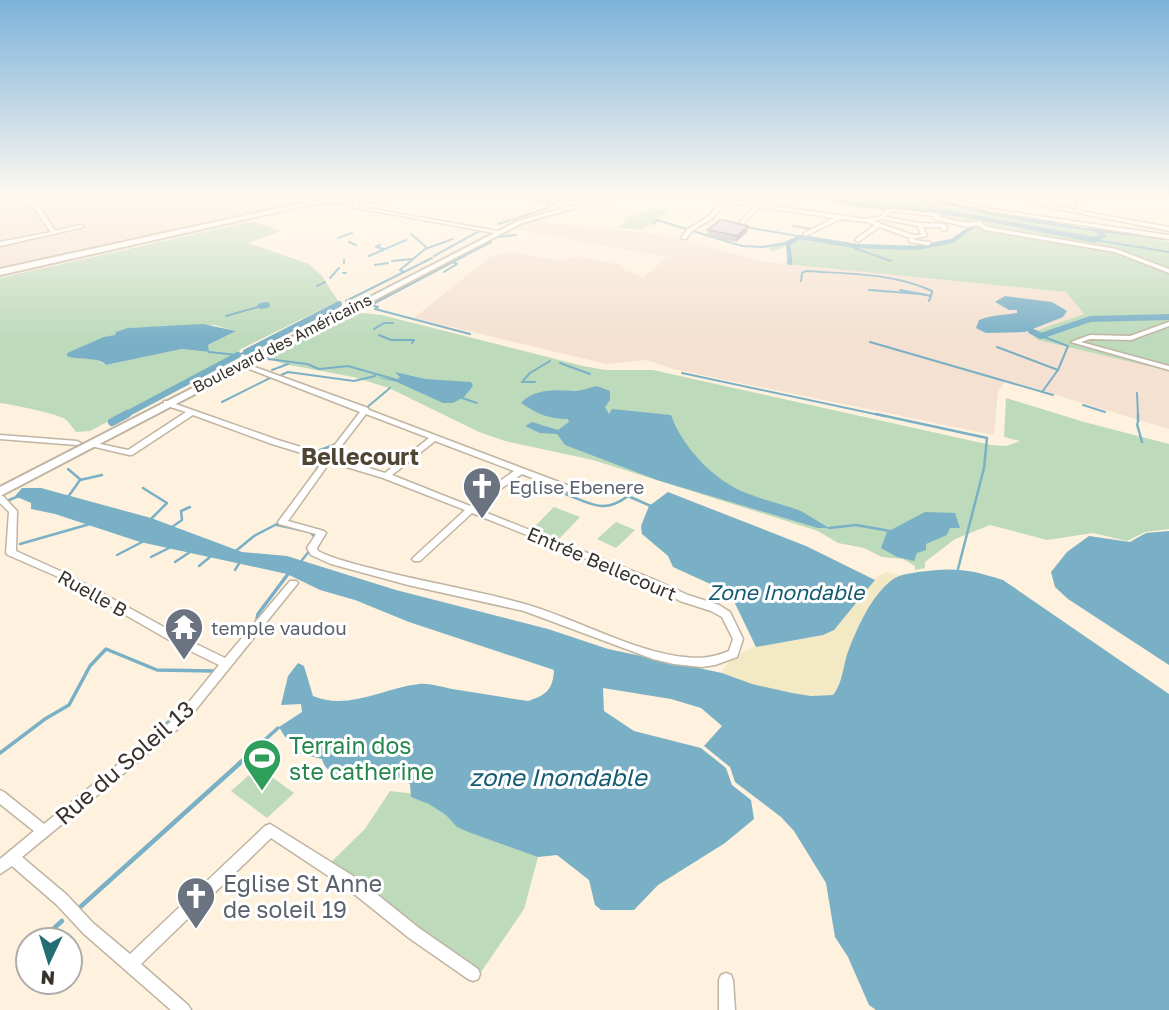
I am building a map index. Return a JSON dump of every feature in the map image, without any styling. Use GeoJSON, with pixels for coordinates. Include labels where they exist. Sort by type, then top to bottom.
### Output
{"type":"FeatureCollection","features":[{"type":"Feature","properties":{"kind":"main road"},"geometry":{"type":"LineString","coordinates":[[0,272],[121,245]]}},
{"type":"Feature","properties":{"kind":"main road","name":"Boulevard des Américains"},"geometry":{"type":"LineString","coordinates":[[0,482],[468,245]]}},
{"type":"Feature","properties":{"kind":"main road","name":"Boulevard des Américains"},"geometry":{"type":"LineString","coordinates":[[0,492],[469,245]]}},
{"type":"Feature","properties":{"kind":"street"},"geometry":{"type":"LineString","coordinates":[[1083,245],[1116,251],[1169,271]]}},
{"type":"Feature","properties":{"kind":"street"},"geometry":{"type":"LineString","coordinates":[[1169,324],[1131,338],[1090,337],[1074,342],[1169,368]]}},
{"type":"Feature","properties":{"kind":"street"},"geometry":{"type":"LineString","coordinates":[[241,364],[577,492]]}},
{"type":"Feature","properties":{"kind":"street","name":"Entrée Bellecourt"},"geometry":{"type":"LineString","coordinates":[[167,403],[275,442],[329,457],[386,476],[652,582],[684,598],[715,608],[726,615],[738,639],[737,648],[733,654],[717,661],[698,663],[611,641],[527,608],[378,574],[319,556],[312,548],[321,533],[282,522],[329,457]]}},
{"type":"Feature","properties":{"kind":"street"},"geometry":{"type":"LineString","coordinates":[[329,457],[365,410]]}},
{"type":"Feature","properties":{"kind":"street"},"geometry":{"type":"LineString","coordinates":[[91,443],[129,453],[192,412]]}},
{"type":"Feature","properties":{"kind":"street"},"geometry":{"type":"LineString","coordinates":[[0,437],[77,443]]}},
{"type":"Feature","properties":{"kind":"street"},"geometry":{"type":"LineString","coordinates":[[386,476],[435,437]]}},
{"type":"Feature","properties":{"kind":"street"},"geometry":{"type":"LineString","coordinates":[[417,559],[471,509],[520,471]]}},
{"type":"Feature","properties":{"kind":"street"},"geometry":{"type":"LineString","coordinates":[[0,498],[12,511],[11,553],[0,557]]}},
{"type":"Feature","properties":{"kind":"street","name":"Ruelle B"},"geometry":{"type":"LineString","coordinates":[[11,553],[66,577],[180,641],[227,664]]}},
{"type":"Feature","properties":{"kind":"street","name":"Rue du Soleil 13"},"geometry":{"type":"LineString","coordinates":[[0,867],[181,720],[293,583]]}},
{"type":"Feature","properties":{"kind":"street"},"geometry":{"type":"LineString","coordinates":[[0,796],[43,831]]}},
{"type":"Feature","properties":{"kind":"street"},"geometry":{"type":"LineString","coordinates":[[130,964],[271,830],[353,884],[414,933],[473,974]]}},
{"type":"Feature","properties":{"kind":"street"},"geometry":{"type":"LineString","coordinates":[[12,857],[183,1010]]}},
{"type":"Feature","properties":{"kind":"street"},"geometry":{"type":"LineString","coordinates":[[726,980],[727,1010]]}},
{"type":"Feature","properties":{"kind":"shaded area"},"geometry":{"type":"Polygon","coordinates":[[[0,245],[106,245],[0,268],[0,245]]]}},
{"type":"Feature","properties":{"kind":"shaded area"},"geometry":{"type":"Polygon","coordinates":[[[601,245],[700,245],[767,262],[1066,292],[1084,314],[1038,340],[1169,371],[1169,429],[1006,380],[998,392],[994,435],[673,369],[647,360],[606,364],[414,318],[491,256],[512,252],[559,261],[576,256],[621,265],[625,271],[643,278],[667,257],[601,245]]]}},
{"type":"Feature","properties":{"kind":"green space"},"geometry":{"type":"Polygon","coordinates":[[[146,245],[254,245],[309,264],[322,276],[338,301],[241,349],[90,431],[76,432],[61,417],[0,403],[0,278],[146,245]],[[215,325],[127,328],[67,353],[73,358],[96,359],[106,365],[182,349],[208,352],[207,346],[235,331],[215,325]]]}},
{"type":"Feature","properties":{"kind":"green space"},"geometry":{"type":"Polygon","coordinates":[[[843,245],[1169,245],[1169,371],[1038,340],[1030,333],[1084,314],[1066,292],[785,264],[787,246],[773,251],[765,246],[843,245]]]}},
{"type":"Feature","properties":{"kind":"green space"},"geometry":{"type":"Polygon","coordinates":[[[351,312],[382,315],[583,366],[605,370],[653,370],[991,445],[1006,446],[1020,441],[1004,437],[1006,398],[1169,444],[1169,529],[1145,532],[1127,541],[1093,533],[1047,540],[990,525],[955,539],[925,562],[925,568],[915,570],[915,566],[903,559],[882,557],[864,548],[838,543],[818,531],[593,460],[505,441],[479,432],[389,388],[353,377],[284,364],[270,358],[351,312]]]}},
{"type":"Feature","properties":{"kind":"green space"},"geometry":{"type":"Polygon","coordinates":[[[554,507],[580,517],[558,540],[532,529],[554,507]]]}},
{"type":"Feature","properties":{"kind":"green space"},"geometry":{"type":"Polygon","coordinates":[[[616,522],[635,530],[616,548],[597,539],[616,522]]]}},
{"type":"Feature","properties":{"kind":"green space","name":"Terrain dos ste catherine"},"geometry":{"type":"Polygon","coordinates":[[[258,767],[294,793],[267,818],[231,791],[258,767]]]}},
{"type":"Feature","properties":{"kind":"green space","name":"Zone Inondable"},"geometry":{"type":"Polygon","coordinates":[[[390,791],[415,794],[472,832],[500,837],[538,857],[524,909],[475,981],[446,962],[325,868],[365,829],[390,791]]]}},
{"type":"Feature","properties":{"kind":"sand"},"geometry":{"type":"Polygon","coordinates":[[[886,572],[899,575],[888,584],[868,611],[853,643],[838,690],[833,695],[776,691],[722,673],[736,656],[746,651],[825,633],[877,577],[886,572]]]}},
{"type":"Feature","properties":{"kind":"water"},"geometry":{"type":"Polygon","coordinates":[[[1005,296],[1052,302],[1067,311],[1063,317],[1025,332],[986,333],[976,328],[979,320],[1017,313],[1017,310],[1009,310],[995,302],[1005,296]]]}},
{"type":"Feature","properties":{"kind":"water"},"geometry":{"type":"Polygon","coordinates":[[[203,324],[236,331],[208,345],[209,352],[182,349],[106,365],[99,360],[67,356],[67,353],[127,328],[203,324]]]}},
{"type":"Feature","properties":{"kind":"water"},"geometry":{"type":"Polygon","coordinates":[[[395,372],[425,379],[471,382],[473,386],[464,397],[453,403],[443,403],[397,382],[375,377],[397,380],[400,377],[395,372]]]}},
{"type":"Feature","properties":{"kind":"water"},"geometry":{"type":"Polygon","coordinates":[[[597,386],[610,391],[610,400],[605,407],[609,414],[612,409],[671,415],[692,451],[724,482],[749,494],[801,511],[829,528],[818,528],[657,480],[565,445],[557,434],[540,433],[525,426],[532,422],[558,430],[569,422],[568,419],[543,415],[521,403],[527,398],[546,391],[577,391],[597,386]]]}},
{"type":"Feature","properties":{"kind":"water","name":"zone Inondable"},"geometry":{"type":"Polygon","coordinates":[[[22,488],[41,488],[151,518],[242,552],[287,556],[396,590],[548,629],[608,649],[722,673],[752,684],[811,696],[833,695],[861,621],[878,594],[895,578],[904,574],[952,569],[1003,580],[1169,694],[1169,1010],[876,1010],[869,1005],[848,957],[835,937],[826,883],[794,831],[781,817],[735,782],[730,767],[704,746],[722,726],[701,708],[671,699],[603,688],[604,711],[634,731],[701,748],[726,768],[732,785],[751,800],[754,819],[725,843],[658,885],[634,910],[601,910],[595,905],[589,880],[557,855],[538,857],[457,827],[446,815],[411,797],[410,784],[377,766],[346,775],[331,772],[322,759],[297,753],[300,744],[285,737],[279,727],[302,712],[301,704],[281,705],[288,676],[298,663],[304,666],[313,696],[339,701],[423,684],[528,701],[547,691],[554,670],[320,590],[287,574],[140,542],[55,514],[31,509],[31,503],[15,496],[22,488]]]}},
{"type":"Feature","properties":{"kind":"water","name":"Zone Inondable"},"geometry":{"type":"Polygon","coordinates":[[[668,492],[806,546],[875,580],[834,630],[823,635],[756,647],[730,593],[673,567],[668,556],[642,534],[641,526],[649,506],[668,492]]]}},
{"type":"Feature","properties":{"kind":"water"},"geometry":{"type":"Polygon","coordinates":[[[925,512],[955,513],[960,528],[950,528],[947,535],[926,544],[926,550],[917,553],[914,561],[897,557],[881,548],[887,532],[925,512]]]}},
{"type":"Feature","properties":{"kind":"water"},"geometry":{"type":"Polygon","coordinates":[[[1169,531],[1169,665],[1068,599],[1055,587],[1051,572],[1067,552],[1089,536],[1130,542],[1146,533],[1169,531]]]}},
{"type":"Feature","properties":{"kind":"waterway"},"geometry":{"type":"LineString","coordinates":[[380,245],[376,247],[384,249]]}},
{"type":"Feature","properties":{"kind":"waterway"},"geometry":{"type":"LineString","coordinates":[[369,256],[394,245]]}},
{"type":"Feature","properties":{"kind":"waterway"},"geometry":{"type":"LineString","coordinates":[[404,272],[400,270],[425,249],[436,245]]}},
{"type":"Feature","properties":{"kind":"waterway"},"geometry":{"type":"LineString","coordinates":[[434,256],[454,245]]}},
{"type":"Feature","properties":{"kind":"waterway"},"geometry":{"type":"LineString","coordinates":[[470,334],[375,309],[378,307],[371,305],[485,245]]}},
{"type":"Feature","properties":{"kind":"waterway"},"geometry":{"type":"LineString","coordinates":[[739,245],[775,245]]}},
{"type":"Feature","properties":{"kind":"waterway"},"geometry":{"type":"LineString","coordinates":[[788,245],[790,263]]}},
{"type":"Feature","properties":{"kind":"waterway"},"geometry":{"type":"LineString","coordinates":[[851,245],[916,248],[931,245]]}},
{"type":"Feature","properties":{"kind":"waterway"},"geometry":{"type":"LineString","coordinates":[[1127,245],[1169,252]]}},
{"type":"Feature","properties":{"kind":"waterway"},"geometry":{"type":"LineString","coordinates":[[854,248],[891,261]]}},
{"type":"Feature","properties":{"kind":"waterway"},"geometry":{"type":"LineString","coordinates":[[404,272],[432,258]]}},
{"type":"Feature","properties":{"kind":"waterway"},"geometry":{"type":"LineString","coordinates":[[392,261],[411,259]]}},
{"type":"Feature","properties":{"kind":"waterway"},"geometry":{"type":"LineString","coordinates":[[444,272],[457,264],[453,262]]}},
{"type":"Feature","properties":{"kind":"waterway"},"geometry":{"type":"LineString","coordinates":[[375,265],[388,263]]}},
{"type":"Feature","properties":{"kind":"waterway"},"geometry":{"type":"LineString","coordinates":[[330,278],[339,268]]}},
{"type":"Feature","properties":{"kind":"waterway"},"geometry":{"type":"LineString","coordinates":[[801,281],[802,273],[806,271],[870,275],[917,285],[932,291],[931,296]]}},
{"type":"Feature","properties":{"kind":"waterway"},"geometry":{"type":"LineString","coordinates":[[346,301],[404,272]]}},
{"type":"Feature","properties":{"kind":"waterway"},"geometry":{"type":"LineString","coordinates":[[317,286],[325,282]]}},
{"type":"Feature","properties":{"kind":"waterway"},"geometry":{"type":"LineString","coordinates":[[869,290],[920,294]]}},
{"type":"Feature","properties":{"kind":"waterway"},"geometry":{"type":"LineString","coordinates":[[900,290],[920,294]]}},
{"type":"Feature","properties":{"kind":"waterway"},"geometry":{"type":"LineString","coordinates":[[920,294],[931,296]]}},
{"type":"Feature","properties":{"kind":"waterway"},"geometry":{"type":"LineString","coordinates":[[929,301],[931,296]]}},
{"type":"Feature","properties":{"kind":"waterway"},"geometry":{"type":"LineString","coordinates":[[246,352],[339,304]]}},
{"type":"Feature","properties":{"kind":"waterway"},"geometry":{"type":"LineString","coordinates":[[261,306],[267,305]]}},
{"type":"Feature","properties":{"kind":"waterway"},"geometry":{"type":"LineString","coordinates":[[226,316],[261,306]]}},
{"type":"Feature","properties":{"kind":"waterway"},"geometry":{"type":"LineString","coordinates":[[1031,331],[1041,336],[1090,319],[1169,317]]}},
{"type":"Feature","properties":{"kind":"waterway"},"geometry":{"type":"LineString","coordinates":[[374,329],[384,323],[393,323]]}},
{"type":"Feature","properties":{"kind":"waterway"},"geometry":{"type":"LineString","coordinates":[[379,335],[391,340],[414,340],[412,343]]}},
{"type":"Feature","properties":{"kind":"waterway"},"geometry":{"type":"LineString","coordinates":[[1041,336],[1068,346],[1058,370]]}},
{"type":"Feature","properties":{"kind":"waterway"},"geometry":{"type":"LineString","coordinates":[[870,342],[1042,392]]}},
{"type":"Feature","properties":{"kind":"waterway"},"geometry":{"type":"LineString","coordinates":[[997,347],[1058,370]]}},
{"type":"Feature","properties":{"kind":"waterway"},"geometry":{"type":"LineString","coordinates":[[209,352],[237,355],[247,352]]}},
{"type":"Feature","properties":{"kind":"waterway"},"geometry":{"type":"LineString","coordinates":[[123,416],[238,355]]}},
{"type":"Feature","properties":{"kind":"waterway"},"geometry":{"type":"LineString","coordinates":[[268,359],[307,364],[319,369],[348,366],[397,380]]}},
{"type":"Feature","properties":{"kind":"waterway"},"geometry":{"type":"LineString","coordinates":[[535,382],[522,382],[530,373],[550,361]]}},
{"type":"Feature","properties":{"kind":"waterway"},"geometry":{"type":"LineString","coordinates":[[560,363],[590,374]]}},
{"type":"Feature","properties":{"kind":"waterway"},"geometry":{"type":"LineString","coordinates":[[272,370],[288,364]]}},
{"type":"Feature","properties":{"kind":"waterway"},"geometry":{"type":"LineString","coordinates":[[1042,392],[1058,370]]}},
{"type":"Feature","properties":{"kind":"waterway"},"geometry":{"type":"LineString","coordinates":[[277,377],[288,372],[354,381],[375,376]]}},
{"type":"Feature","properties":{"kind":"waterway"},"geometry":{"type":"LineString","coordinates":[[682,373],[884,416]]}},
{"type":"Feature","properties":{"kind":"waterway"},"geometry":{"type":"LineString","coordinates":[[222,402],[272,377]]}},
{"type":"Feature","properties":{"kind":"waterway"},"geometry":{"type":"LineString","coordinates":[[365,409],[390,388]]}},
{"type":"Feature","properties":{"kind":"waterway"},"geometry":{"type":"LineString","coordinates":[[1042,392],[1053,395]]}},
{"type":"Feature","properties":{"kind":"waterway"},"geometry":{"type":"LineString","coordinates":[[1137,393],[1138,416]]}},
{"type":"Feature","properties":{"kind":"waterway"},"geometry":{"type":"LineString","coordinates":[[459,397],[477,403]]}},
{"type":"Feature","properties":{"kind":"waterway"},"geometry":{"type":"LineString","coordinates":[[1083,405],[1105,412]]}},
{"type":"Feature","properties":{"kind":"waterway"},"geometry":{"type":"LineString","coordinates":[[112,422],[127,414]]}},
{"type":"Feature","properties":{"kind":"waterway"},"geometry":{"type":"LineString","coordinates":[[876,414],[987,438],[984,468],[958,569]]}},
{"type":"Feature","properties":{"kind":"waterway"},"geometry":{"type":"LineString","coordinates":[[1138,416],[1138,422]]}},
{"type":"Feature","properties":{"kind":"waterway"},"geometry":{"type":"LineString","coordinates":[[1137,424],[1142,442]]}},
{"type":"Feature","properties":{"kind":"waterway"},"geometry":{"type":"LineString","coordinates":[[329,455],[318,451],[336,444]]}},
{"type":"Feature","properties":{"kind":"waterway"},"geometry":{"type":"LineString","coordinates":[[316,470],[322,458]]}},
{"type":"Feature","properties":{"kind":"waterway"},"geometry":{"type":"LineString","coordinates":[[68,469],[81,480]]}},
{"type":"Feature","properties":{"kind":"waterway"},"geometry":{"type":"LineString","coordinates":[[511,472],[528,476]]}},
{"type":"Feature","properties":{"kind":"waterway"},"geometry":{"type":"LineString","coordinates":[[81,480],[102,475]]}},
{"type":"Feature","properties":{"kind":"waterway"},"geometry":{"type":"LineString","coordinates":[[68,497],[81,480]]}},
{"type":"Feature","properties":{"kind":"waterway"},"geometry":{"type":"LineString","coordinates":[[143,488],[167,503],[151,519]]}},
{"type":"Feature","properties":{"kind":"waterway"},"geometry":{"type":"LineString","coordinates":[[565,489],[563,493],[596,505],[611,505],[628,496],[653,507]]}},
{"type":"Feature","properties":{"kind":"waterway"},"geometry":{"type":"LineString","coordinates":[[9,500],[19,496]]}},
{"type":"Feature","properties":{"kind":"waterway"},"geometry":{"type":"LineString","coordinates":[[172,527],[182,520],[181,511],[190,507]]}},
{"type":"Feature","properties":{"kind":"waterway"},"geometry":{"type":"LineString","coordinates":[[280,521],[277,525],[310,532],[315,537]]}},
{"type":"Feature","properties":{"kind":"waterway"},"geometry":{"type":"LineString","coordinates":[[20,544],[90,524]]}},
{"type":"Feature","properties":{"kind":"waterway"},"geometry":{"type":"LineString","coordinates":[[237,550],[254,536],[277,524]]}},
{"type":"Feature","properties":{"kind":"waterway"},"geometry":{"type":"LineString","coordinates":[[829,528],[856,525],[890,531]]}},
{"type":"Feature","properties":{"kind":"waterway"},"geometry":{"type":"LineString","coordinates":[[117,555],[144,541]]}},
{"type":"Feature","properties":{"kind":"waterway"},"geometry":{"type":"LineString","coordinates":[[151,557],[173,546]]}},
{"type":"Feature","properties":{"kind":"waterway"},"geometry":{"type":"LineString","coordinates":[[302,560],[311,549]]}},
{"type":"Feature","properties":{"kind":"waterway"},"geometry":{"type":"LineString","coordinates":[[175,562],[190,552]]}},
{"type":"Feature","properties":{"kind":"waterway"},"geometry":{"type":"LineString","coordinates":[[199,566],[210,557]]}},
{"type":"Feature","properties":{"kind":"waterway"},"geometry":{"type":"LineString","coordinates":[[235,570],[240,562]]}},
{"type":"Feature","properties":{"kind":"waterway"},"geometry":{"type":"LineString","coordinates":[[256,624],[258,614],[288,574]]}},
{"type":"Feature","properties":{"kind":"waterway"},"geometry":{"type":"LineString","coordinates":[[0,753],[45,719],[69,705],[90,666],[106,649],[157,670],[214,671]]}},
{"type":"Feature","properties":{"kind":"waterway"},"geometry":{"type":"LineString","coordinates":[[119,764],[185,708]]}},
{"type":"Feature","properties":{"kind":"waterway"},"geometry":{"type":"LineString","coordinates":[[238,764],[278,728]]}},
{"type":"Feature","properties":{"kind":"waterway"},"geometry":{"type":"LineString","coordinates":[[78,909],[240,763]]}},
{"type":"Feature","properties":{"kind":"waterway"},"geometry":{"type":"LineString","coordinates":[[56,926],[62,921]]}},
{"type":"Feature","properties":{"kind":"place","name":"Eglise Ebenere"},"geometry":{"type":"Point","coordinates":[482,520]}},
{"type":"Feature","properties":{"kind":"place","name":"temple vaudou"},"geometry":{"type":"Point","coordinates":[184,661]}},
{"type":"Feature","properties":{"kind":"place","name":"Terrain dos ste catherine"},"geometry":{"type":"Point","coordinates":[262,792]}},
{"type":"Feature","properties":{"kind":"place","name":"Eglise St Anne de soleil 19"},"geometry":{"type":"Point","coordinates":[196,930]}},
{"type":"Feature","properties":{"kind":"district","name":"Bellecourt"},"geometry":{"type":"Point","coordinates":[360,456]}}]}
